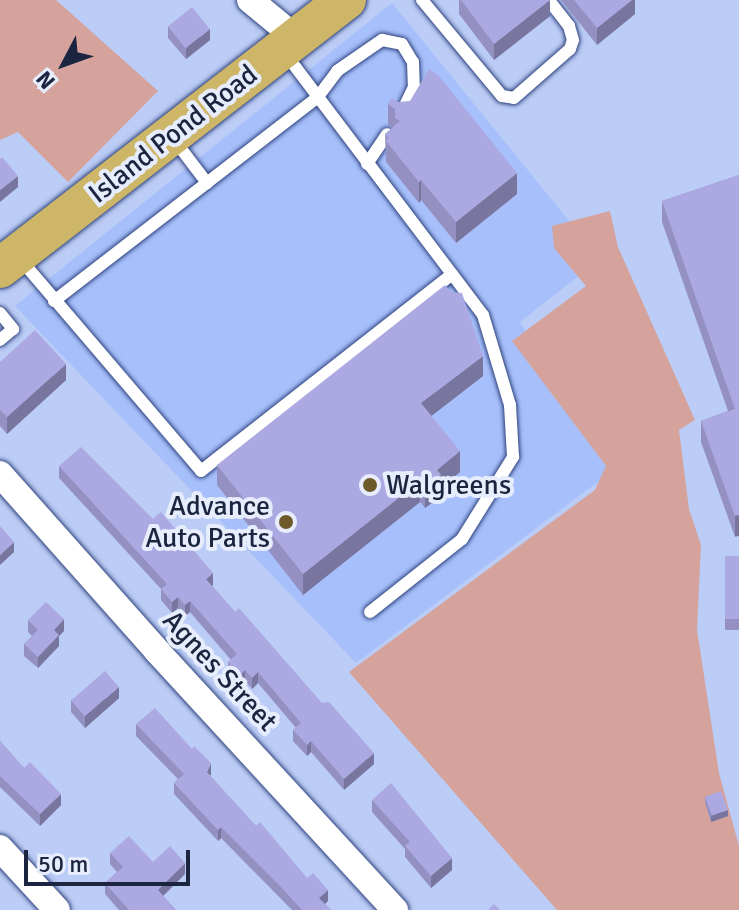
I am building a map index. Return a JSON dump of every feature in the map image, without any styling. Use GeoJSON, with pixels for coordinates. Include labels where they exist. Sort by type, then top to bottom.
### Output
{"type":"FeatureCollection","features":[{"type":"Feature","properties":{"kind":"main road","name":"Island Pond Road"},"geometry":{"type":"LineString","coordinates":[[8,261],[346,0]]}},
{"type":"Feature","properties":{"kind":"street"},"geometry":{"type":"LineString","coordinates":[[250,0],[289,44]]}},
{"type":"Feature","properties":{"kind":"street","name":"Agnes Street"},"geometry":{"type":"LineString","coordinates":[[0,474],[157,651],[395,910]]}},
{"type":"Feature","properties":{"kind":"street"},"geometry":{"type":"LineString","coordinates":[[0,848],[57,910]]}},
{"type":"Feature","properties":{"kind":"lane"},"geometry":{"type":"LineString","coordinates":[[422,0],[502,96],[514,98],[570,49],[573,40],[569,26],[549,0]]}},
{"type":"Feature","properties":{"kind":"lane"},"geometry":{"type":"LineString","coordinates":[[54,301],[317,98],[337,71],[382,40],[402,44],[413,62],[414,87],[400,115]]}},
{"type":"Feature","properties":{"kind":"lane"},"geometry":{"type":"LineString","coordinates":[[289,44],[317,98],[483,315],[510,405],[513,457],[462,539],[370,612]]}},
{"type":"Feature","properties":{"kind":"lane"},"geometry":{"type":"LineString","coordinates":[[367,164],[387,134]]}},
{"type":"Feature","properties":{"kind":"lane"},"geometry":{"type":"LineString","coordinates":[[171,135],[207,183]]}},
{"type":"Feature","properties":{"kind":"lane"},"geometry":{"type":"LineString","coordinates":[[8,261],[54,301],[201,471],[452,274]]}},
{"type":"Feature","properties":{"kind":"lane"},"geometry":{"type":"LineString","coordinates":[[0,313],[13,329],[0,340]]}},
{"type":"Feature","properties":{"kind":"shaded area"},"geometry":{"type":"Polygon","coordinates":[[[0,0],[56,0],[158,91],[68,182],[18,132],[0,140],[0,0]]]}},
{"type":"Feature","properties":{"kind":"shaded area"},"geometry":{"type":"Polygon","coordinates":[[[392,3],[600,259],[520,322],[615,469],[356,663],[15,306],[392,3]]]}},
{"type":"Feature","properties":{"kind":"shaded area"},"geometry":{"type":"Polygon","coordinates":[[[610,211],[618,247],[695,420],[679,430],[689,509],[701,545],[697,630],[719,773],[739,846],[739,910],[557,910],[349,672],[595,490],[606,466],[512,341],[586,286],[554,248],[552,226],[610,211]]]}},
{"type":"Feature","properties":{"kind":"building"},"geometry":{"type":"Polygon","coordinates":[[[461,0],[550,0],[494,44],[461,0]]]}},
{"type":"Feature","properties":{"kind":"building"},"geometry":{"type":"Polygon","coordinates":[[[574,0],[632,0],[597,28],[574,0]]]}},
{"type":"Feature","properties":{"kind":"building"},"geometry":{"type":"Polygon","coordinates":[[[192,7],[210,29],[186,48],[168,27],[192,7]]]}},
{"type":"Feature","properties":{"kind":"building"},"geometry":{"type":"Polygon","coordinates":[[[429,69],[439,76],[517,173],[456,222],[386,141],[388,138],[385,134],[400,121],[395,118],[395,109],[388,104],[392,98],[397,102],[410,101],[429,69]]]}},
{"type":"Feature","properties":{"kind":"building"},"geometry":{"type":"Polygon","coordinates":[[[2,157],[18,176],[0,190],[0,159],[2,157]]]}},
{"type":"Feature","properties":{"kind":"building"},"geometry":{"type":"Polygon","coordinates":[[[739,175],[739,515],[735,516],[701,421],[735,409],[662,201],[739,175]]]}},
{"type":"Feature","properties":{"kind":"building"},"geometry":{"type":"Polygon","coordinates":[[[445,285],[451,292],[462,293],[483,356],[421,403],[460,451],[437,470],[441,475],[425,487],[420,481],[303,574],[217,465],[445,285]]]}},
{"type":"Feature","properties":{"kind":"building"},"geometry":{"type":"Polygon","coordinates":[[[35,330],[66,364],[7,417],[0,410],[0,362],[35,330]]]}},
{"type":"Feature","properties":{"kind":"building"},"geometry":{"type":"Polygon","coordinates":[[[81,447],[153,519],[161,512],[213,573],[206,579],[235,612],[239,608],[322,703],[329,702],[374,753],[344,779],[311,741],[307,745],[293,730],[301,723],[258,672],[252,678],[245,670],[240,675],[228,662],[237,654],[190,601],[185,605],[178,597],[172,602],[161,589],[167,584],[59,466],[81,447]]]}},
{"type":"Feature","properties":{"kind":"building"},"geometry":{"type":"Polygon","coordinates":[[[0,526],[14,542],[0,555],[0,526]]]}},
{"type":"Feature","properties":{"kind":"building"},"geometry":{"type":"Polygon","coordinates":[[[725,556],[739,556],[739,619],[725,619],[725,556]]]}},
{"type":"Feature","properties":{"kind":"building"},"geometry":{"type":"Polygon","coordinates":[[[46,602],[64,619],[54,630],[59,635],[38,657],[24,644],[38,630],[28,620],[46,602]]]}},
{"type":"Feature","properties":{"kind":"building"},"geometry":{"type":"Polygon","coordinates":[[[105,671],[119,687],[85,716],[71,701],[105,671]]]}},
{"type":"Feature","properties":{"kind":"building"},"geometry":{"type":"Polygon","coordinates":[[[155,708],[192,749],[194,746],[211,763],[207,772],[256,826],[260,822],[307,878],[313,873],[328,890],[319,898],[331,910],[302,910],[174,783],[184,774],[136,724],[155,708]]]}},
{"type":"Feature","properties":{"kind":"building"},"geometry":{"type":"Polygon","coordinates":[[[0,741],[24,768],[30,762],[61,794],[40,814],[0,776],[0,741]]]}},
{"type":"Feature","properties":{"kind":"building"},"geometry":{"type":"Polygon","coordinates":[[[391,783],[452,858],[431,876],[405,846],[410,842],[372,800],[391,783]]]}},
{"type":"Feature","properties":{"kind":"building"},"geometry":{"type":"Polygon","coordinates":[[[721,791],[728,810],[712,816],[705,797],[721,791]]]}},
{"type":"Feature","properties":{"kind":"building"},"geometry":{"type":"Polygon","coordinates":[[[129,836],[153,862],[170,846],[185,863],[158,890],[176,910],[129,910],[105,883],[123,867],[110,853],[129,836]]]}},
{"type":"Feature","properties":{"kind":"place","name":"Walgreens"},"geometry":{"type":"Point","coordinates":[370,485]}},
{"type":"Feature","properties":{"kind":"place","name":"Advance Auto Parts"},"geometry":{"type":"Point","coordinates":[286,522]}}]}
